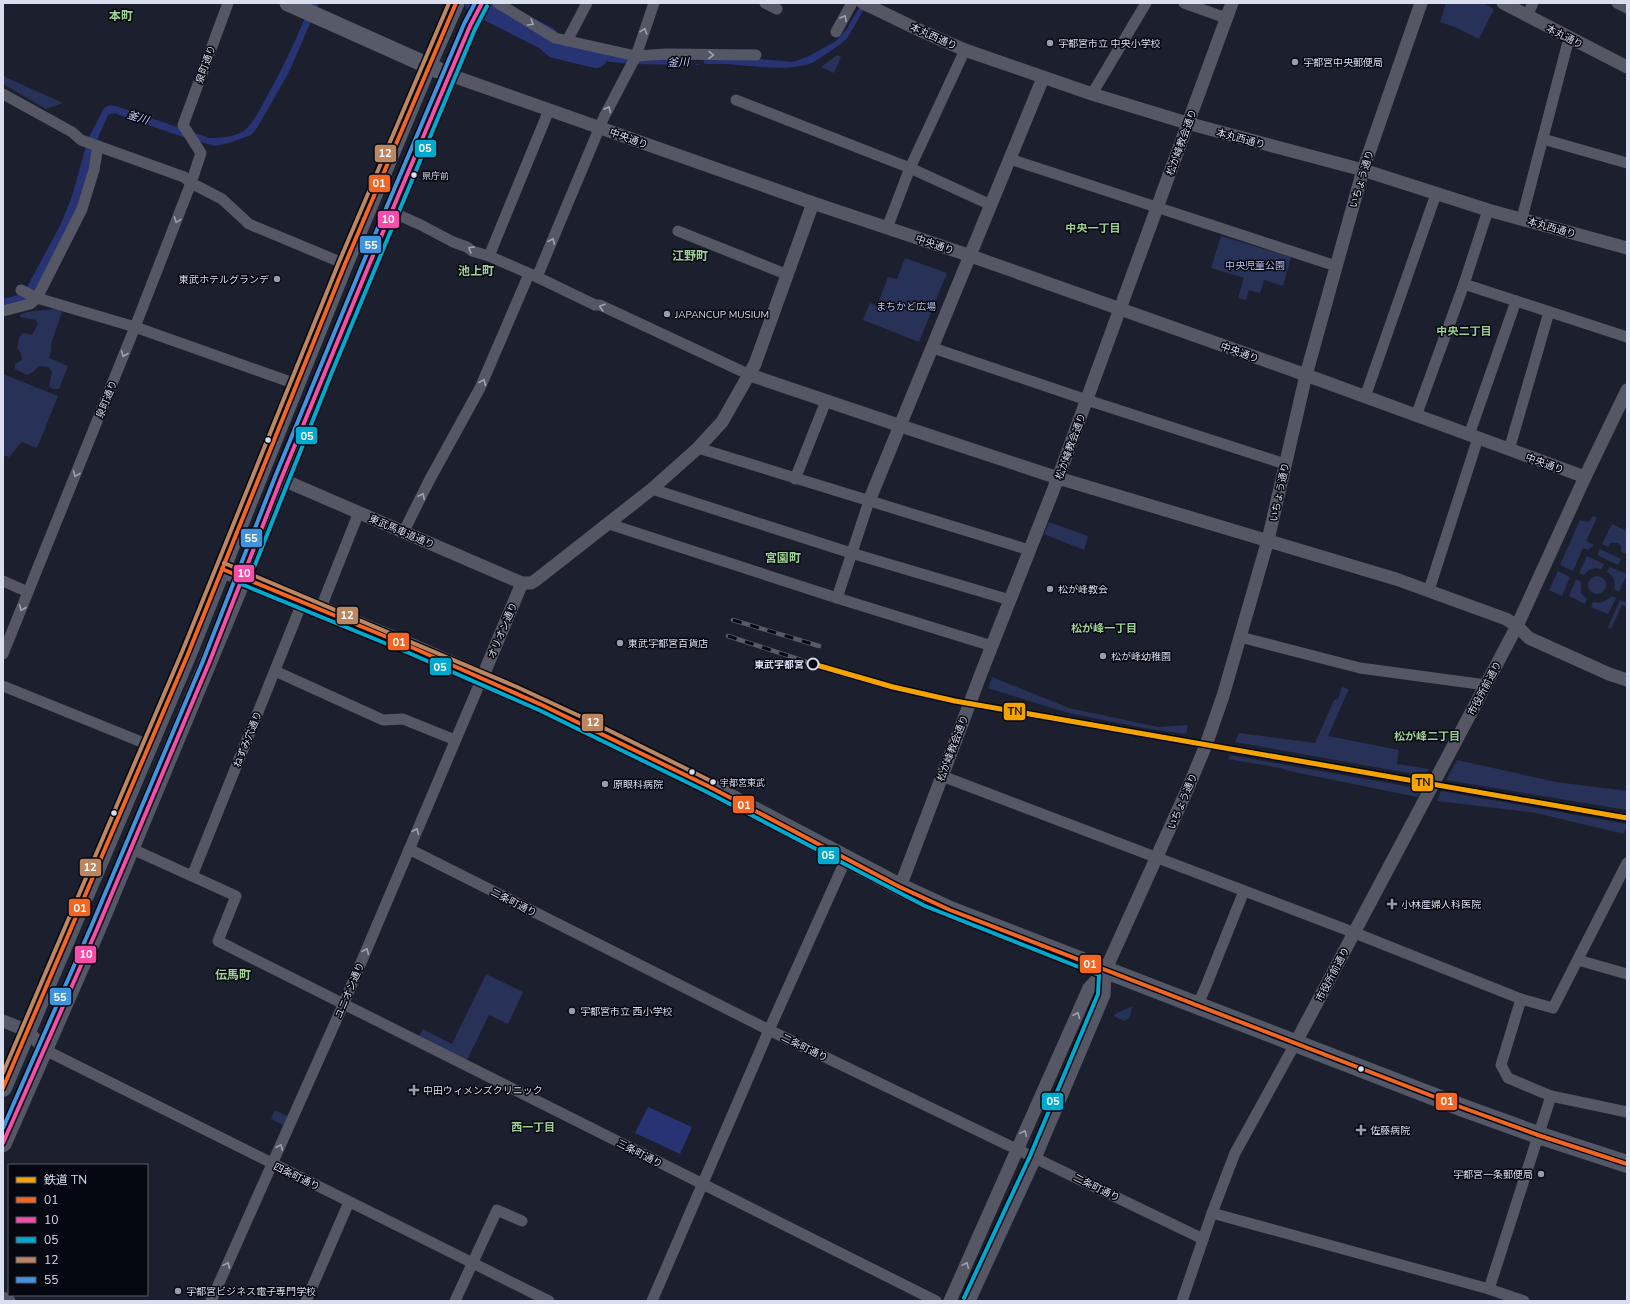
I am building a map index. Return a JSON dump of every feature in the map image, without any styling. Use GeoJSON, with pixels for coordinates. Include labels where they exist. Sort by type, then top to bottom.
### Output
{"type":"FeatureCollection","features":[{"type":"Feature","properties":{"kind":"highway"},"geometry":{"type":"LineString","coordinates":[[3,1088],[149,746],[222,570],[482,678],[549,708],[649,756],[900,887],[980,922],[1538,1136],[1627,1164]]}},
{"type":"Feature","properties":{"kind":"highway"},"geometry":{"type":"LineString","coordinates":[[3,1143],[45,1050],[243,578]]}},
{"type":"Feature","properties":{"kind":"main road","name":"中央通り"},"geometry":{"type":"LineString","coordinates":[[288,3],[450,75]]}},
{"type":"Feature","properties":{"kind":"main road"},"geometry":{"type":"LineString","coordinates":[[243,578],[282,479],[392,212],[470,26],[482,3]]}},
{"type":"Feature","properties":{"kind":"main road"},"geometry":{"type":"LineString","coordinates":[[222,570],[296,384],[428,66],[454,8]]}},
{"type":"Feature","properties":{"kind":"street","name":"泉町通り"},"geometry":{"type":"LineString","coordinates":[[3,654],[135,327],[191,183],[201,154],[183,125],[228,3]]}},
{"type":"Feature","properties":{"kind":"street"},"geometry":{"type":"LineString","coordinates":[[498,3],[555,38],[635,57],[667,54],[756,55]]}},
{"type":"Feature","properties":{"kind":"street"},"geometry":{"type":"LineString","coordinates":[[567,41],[587,3]]}},
{"type":"Feature","properties":{"kind":"street"},"geometry":{"type":"LineString","coordinates":[[404,531],[430,479],[480,388],[533,276],[600,127],[635,57],[654,3]]}},
{"type":"Feature","properties":{"kind":"street"},"geometry":{"type":"LineString","coordinates":[[765,3],[777,9]]}},
{"type":"Feature","properties":{"kind":"street"},"geometry":{"type":"LineString","coordinates":[[836,32],[852,3]]}},
{"type":"Feature","properties":{"kind":"street"},"geometry":{"type":"LineString","coordinates":[[1092,94],[1146,3]]}},
{"type":"Feature","properties":{"kind":"street"},"geometry":{"type":"LineString","coordinates":[[1184,3],[1226,18]]}},
{"type":"Feature","properties":{"kind":"street","name":"松が峰教会通り"},"geometry":{"type":"LineString","coordinates":[[900,887],[1058,478],[1121,310],[1187,123],[1232,3]]}},
{"type":"Feature","properties":{"kind":"street","name":"いちょう通り"},"geometry":{"type":"LineString","coordinates":[[1105,971],[1157,858],[1206,745],[1223,696],[1268,540],[1306,375],[1363,170],[1421,3]]}},
{"type":"Feature","properties":{"kind":"street","name":"本丸通り"},"geometry":{"type":"LineString","coordinates":[[1503,3],[1627,67]]}},
{"type":"Feature","properties":{"kind":"street"},"geometry":{"type":"LineString","coordinates":[[1527,16],[1533,3]]}},
{"type":"Feature","properties":{"kind":"street"},"geometry":{"type":"LineString","coordinates":[[1617,3],[1627,8]]}},
{"type":"Feature","properties":{"kind":"street","name":"本丸西通り"},"geometry":{"type":"LineString","coordinates":[[871,5],[919,30],[965,50],[1092,94],[1187,123],[1363,170],[1488,210],[1522,218],[1627,248]]}},
{"type":"Feature","properties":{"kind":"street"},"geometry":{"type":"LineString","coordinates":[[1522,218],[1570,38]]}},
{"type":"Feature","properties":{"kind":"street"},"geometry":{"type":"LineString","coordinates":[[887,228],[910,168],[965,50]]}},
{"type":"Feature","properties":{"kind":"street","name":"中央通り"},"geometry":{"type":"LineString","coordinates":[[450,75],[813,203],[971,256],[1306,375],[1585,477]]}},
{"type":"Feature","properties":{"kind":"street"},"geometry":{"type":"LineString","coordinates":[[837,598],[869,502],[1043,78]]}},
{"type":"Feature","properties":{"kind":"street"},"geometry":{"type":"LineString","coordinates":[[3,94],[72,132],[81,140],[184,177],[191,183],[222,199],[249,224],[346,264]]}},
{"type":"Feature","properties":{"kind":"street"},"geometry":{"type":"LineString","coordinates":[[736,100],[910,168],[991,205]]}},
{"type":"Feature","properties":{"kind":"street"},"geometry":{"type":"LineString","coordinates":[[489,256],[549,110]]}},
{"type":"Feature","properties":{"kind":"street"},"geometry":{"type":"LineString","coordinates":[[1543,139],[1627,163]]}},
{"type":"Feature","properties":{"kind":"street"},"geometry":{"type":"LineString","coordinates":[[3,311],[30,304],[37,298],[82,209],[94,170],[98,146]]}},
{"type":"Feature","properties":{"kind":"street"},"geometry":{"type":"LineString","coordinates":[[1010,159],[1336,266]]}},
{"type":"Feature","properties":{"kind":"street"},"geometry":{"type":"LineString","coordinates":[[1365,397],[1436,194]]}},
{"type":"Feature","properties":{"kind":"street"},"geometry":{"type":"LineString","coordinates":[[522,583],[527,584],[536,580],[609,524],[652,489],[698,448],[722,422],[755,364],[813,203]]}},
{"type":"Feature","properties":{"kind":"street"},"geometry":{"type":"LineString","coordinates":[[1416,416],[1464,284],[1488,210]]}},
{"type":"Feature","properties":{"kind":"street"},"geometry":{"type":"LineString","coordinates":[[392,212],[453,242],[467,247],[472,251],[489,256],[568,291],[571,295],[595,305],[600,305],[750,374],[900,426],[1058,478],[1268,540],[1429,590],[1506,619],[1518,626],[1529,638],[1609,674],[1627,680]]}},
{"type":"Feature","properties":{"kind":"street"},"geometry":{"type":"LineString","coordinates":[[678,231],[788,275]]}},
{"type":"Feature","properties":{"kind":"street"},"geometry":{"type":"LineString","coordinates":[[1464,284],[1627,337]]}},
{"type":"Feature","properties":{"kind":"street"},"geometry":{"type":"LineString","coordinates":[[20,290],[37,298],[135,327],[296,384]]}},
{"type":"Feature","properties":{"kind":"street"},"geometry":{"type":"LineString","coordinates":[[1429,590],[1473,437],[1516,301]]}},
{"type":"Feature","properties":{"kind":"street"},"geometry":{"type":"LineString","coordinates":[[1510,450],[1549,312]]}},
{"type":"Feature","properties":{"kind":"street"},"geometry":{"type":"LineString","coordinates":[[933,348],[1086,400],[1285,464]]}},
{"type":"Feature","properties":{"kind":"street","name":"市役所前通り"},"geometry":{"type":"LineString","coordinates":[[1295,1044],[1518,626],[1585,477],[1626,393]]}},
{"type":"Feature","properties":{"kind":"street"},"geometry":{"type":"LineString","coordinates":[[795,478],[826,401]]}},
{"type":"Feature","properties":{"kind":"street"},"geometry":{"type":"LineString","coordinates":[[698,448],[869,502],[1029,550]]}},
{"type":"Feature","properties":{"kind":"street","name":"東武馬車道通り"},"geometry":{"type":"LineString","coordinates":[[282,479],[522,583]]}},
{"type":"Feature","properties":{"kind":"street"},"geometry":{"type":"LineString","coordinates":[[652,489],[851,553],[1010,600]]}},
{"type":"Feature","properties":{"kind":"street"},"geometry":{"type":"LineString","coordinates":[[320,610],[358,512]]}},
{"type":"Feature","properties":{"kind":"street"},"geometry":{"type":"LineString","coordinates":[[609,524],[837,598],[992,646]]}},
{"type":"Feature","properties":{"kind":"street"},"geometry":{"type":"LineString","coordinates":[[3,581],[28,592]]}},
{"type":"Feature","properties":{"kind":"street","name":"オリオン通り"},"geometry":{"type":"LineString","coordinates":[[482,678],[522,583]]}},
{"type":"Feature","properties":{"kind":"street","name":"ねずみ穴通り"},"geometry":{"type":"LineString","coordinates":[[192,876],[302,603]]}},
{"type":"Feature","properties":{"kind":"street"},"geometry":{"type":"LineString","coordinates":[[1240,637],[1360,668],[1486,685]]}},
{"type":"Feature","properties":{"kind":"street"},"geometry":{"type":"LineString","coordinates":[[274,671],[384,720],[403,719],[455,740]]}},
{"type":"Feature","properties":{"kind":"street","name":"ユニオン通り"},"geometry":{"type":"LineString","coordinates":[[211,1301],[343,1005],[482,678]]}},
{"type":"Feature","properties":{"kind":"street"},"geometry":{"type":"LineString","coordinates":[[3,686],[149,746]]}},
{"type":"Feature","properties":{"kind":"street"},"geometry":{"type":"LineString","coordinates":[[942,776],[1355,933],[1521,999],[1553,1008],[1627,863]]}},
{"type":"Feature","properties":{"kind":"street"},"geometry":{"type":"LineString","coordinates":[[130,848],[192,876]]}},
{"type":"Feature","properties":{"kind":"street","name":"二条町通り"},"geometry":{"type":"LineString","coordinates":[[409,850],[769,1030],[1203,1239]]}},
{"type":"Feature","properties":{"kind":"street"},"geometry":{"type":"LineString","coordinates":[[652,1301],[769,1030],[846,859]]}},
{"type":"Feature","properties":{"kind":"street","name":"三条町通り"},"geometry":{"type":"LineString","coordinates":[[192,876],[236,896],[218,942],[936,1301]]}},
{"type":"Feature","properties":{"kind":"street"},"geometry":{"type":"LineString","coordinates":[[1197,1006],[1244,891]]}},
{"type":"Feature","properties":{"kind":"street"},"geometry":{"type":"LineString","coordinates":[[1578,960],[1627,974]]}},
{"type":"Feature","properties":{"kind":"street"},"geometry":{"type":"LineString","coordinates":[[950,1301],[1089,988],[1105,971]]}},
{"type":"Feature","properties":{"kind":"street"},"geometry":{"type":"LineString","coordinates":[[969,1301],[1035,1158],[1104,995],[1105,971]]}},
{"type":"Feature","properties":{"kind":"street"},"geometry":{"type":"LineString","coordinates":[[1521,999],[1501,1065],[1508,1078],[1551,1096],[1627,1112]]}},
{"type":"Feature","properties":{"kind":"street"},"geometry":{"type":"LineString","coordinates":[[3,1021],[28,1031],[45,1050]]}},
{"type":"Feature","properties":{"kind":"street"},"geometry":{"type":"LineString","coordinates":[[1182,1301],[1212,1213],[1235,1153],[1295,1044]]}},
{"type":"Feature","properties":{"kind":"street","name":"四条町通り"},"geometry":{"type":"LineString","coordinates":[[45,1050],[549,1301]]}},
{"type":"Feature","properties":{"kind":"street"},"geometry":{"type":"LineString","coordinates":[[1488,1289],[1551,1096]]}},
{"type":"Feature","properties":{"kind":"street"},"geometry":{"type":"LineString","coordinates":[[306,1301],[349,1202]]}},
{"type":"Feature","properties":{"kind":"street"},"geometry":{"type":"LineString","coordinates":[[455,1301],[497,1210],[522,1221]]}},
{"type":"Feature","properties":{"kind":"street"},"geometry":{"type":"LineString","coordinates":[[1212,1213],[1488,1289],[1524,1301]]}},
{"type":"Feature","properties":{"kind":"street"},"geometry":{"type":"LineString","coordinates":[[3,1298],[9,1301]]}},
{"type":"Feature","properties":{"kind":"green space"},"geometry":{"type":"Polygon","coordinates":[[[1446,3],[1483,3],[1494,9],[1479,39],[1457,28],[1440,22],[1446,3]]]}},
{"type":"Feature","properties":{"kind":"green space"},"geometry":{"type":"Polygon","coordinates":[[[837,55],[841,57],[834,73],[821,67],[837,55]]]}},
{"type":"Feature","properties":{"kind":"green space"},"geometry":{"type":"Polygon","coordinates":[[[3,76],[63,103],[46,109],[3,84],[3,76]]]}},
{"type":"Feature","properties":{"kind":"green space","name":"中央児童公園"},"geometry":{"type":"Polygon","coordinates":[[[1221,236],[1291,257],[1283,286],[1264,280],[1260,293],[1249,290],[1246,300],[1238,298],[1244,278],[1211,268],[1221,236]]]}},
{"type":"Feature","properties":{"kind":"green space","name":"まちかど広場"},"geometry":{"type":"Polygon","coordinates":[[[905,258],[947,273],[919,342],[863,320],[870,303],[877,306],[888,277],[897,279],[905,258]]]}},
{"type":"Feature","properties":{"kind":"green space"},"geometry":{"type":"Polygon","coordinates":[[[56,308],[62,312],[51,344],[49,358],[68,366],[59,389],[53,389],[49,386],[52,372],[48,367],[39,366],[27,375],[15,369],[15,364],[22,360],[21,353],[17,348],[19,338],[23,333],[32,335],[38,324],[36,320],[20,317],[21,314],[56,308]]]}},
{"type":"Feature","properties":{"kind":"green space"},"geometry":{"type":"Polygon","coordinates":[[[3,374],[58,396],[37,448],[22,442],[9,457],[3,455],[3,374]]]}},
{"type":"Feature","properties":{"kind":"green space"},"geometry":{"type":"Polygon","coordinates":[[[1593,516],[1597,518],[1586,541],[1594,545],[1588,550],[1583,548],[1573,571],[1560,565],[1580,520],[1586,522],[1590,521],[1593,516]]]}},
{"type":"Feature","properties":{"kind":"green space"},"geometry":{"type":"Polygon","coordinates":[[[1049,522],[1088,536],[1084,550],[1044,534],[1049,522]]]}},
{"type":"Feature","properties":{"kind":"green space"},"geometry":{"type":"Polygon","coordinates":[[[1612,524],[1627,531],[1626,554],[1621,552],[1621,546],[1618,543],[1610,543],[1608,547],[1602,544],[1612,524]]]}},
{"type":"Feature","properties":{"kind":"green space"},"geometry":{"type":"Polygon","coordinates":[[[1600,549],[1621,559],[1618,565],[1597,555],[1600,549]]]}},
{"type":"Feature","properties":{"kind":"green space"},"geometry":{"type":"Polygon","coordinates":[[[1587,556],[1604,564],[1601,569],[1591,569],[1584,575],[1579,573],[1587,556]]]}},
{"type":"Feature","properties":{"kind":"green space"},"geometry":{"type":"Polygon","coordinates":[[[1610,567],[1627,574],[1619,592],[1614,589],[1614,579],[1607,572],[1610,567]]]}},
{"type":"Feature","properties":{"kind":"green space"},"geometry":{"type":"Polygon","coordinates":[[[1558,571],[1570,577],[1562,596],[1549,590],[1558,571]]]}},
{"type":"Feature","properties":{"kind":"green space"},"geometry":{"type":"Polygon","coordinates":[[[1597,576],[1603,579],[1606,585],[1603,591],[1597,594],[1591,591],[1588,585],[1591,579],[1597,576]]]}},
{"type":"Feature","properties":{"kind":"green space"},"geometry":{"type":"Polygon","coordinates":[[[1576,579],[1581,582],[1581,593],[1587,599],[1585,604],[1569,596],[1576,579]]]}},
{"type":"Feature","properties":{"kind":"green space"},"geometry":{"type":"Polygon","coordinates":[[[1611,596],[1616,598],[1608,614],[1591,607],[1593,602],[1604,602],[1611,596]]]}},
{"type":"Feature","properties":{"kind":"green space"},"geometry":{"type":"Polygon","coordinates":[[[1620,600],[1627,603],[1627,607],[1622,605],[1611,629],[1608,627],[1620,600]]]}},
{"type":"Feature","properties":{"kind":"green space"},"geometry":{"type":"Polygon","coordinates":[[[992,677],[1069,708],[1158,727],[1188,725],[1186,734],[1144,728],[1068,713],[988,688],[992,677]]]}},
{"type":"Feature","properties":{"kind":"green space"},"geometry":{"type":"Polygon","coordinates":[[[1342,687],[1349,689],[1328,736],[1399,750],[1397,764],[1429,769],[1425,776],[1235,742],[1239,733],[1315,743],[1334,700],[1338,699],[1342,687]]]}},
{"type":"Feature","properties":{"kind":"green space"},"geometry":{"type":"Polygon","coordinates":[[[1230,755],[1422,789],[1417,797],[1280,768],[1228,759],[1230,755]]]}},
{"type":"Feature","properties":{"kind":"green space"},"geometry":{"type":"Polygon","coordinates":[[[1457,760],[1556,782],[1627,791],[1627,810],[1446,780],[1457,760]]]}},
{"type":"Feature","properties":{"kind":"green space"},"geometry":{"type":"Polygon","coordinates":[[[1441,791],[1627,825],[1624,834],[1536,813],[1437,801],[1441,791]]]}},
{"type":"Feature","properties":{"kind":"green space"},"geometry":{"type":"Polygon","coordinates":[[[486,974],[523,992],[508,1024],[489,1015],[467,1060],[419,1037],[423,1029],[452,1044],[486,974]]]}},
{"type":"Feature","properties":{"kind":"green space"},"geometry":{"type":"Polygon","coordinates":[[[1133,1006],[1129,1018],[1124,1021],[1114,1016],[1115,1014],[1133,1006]]]}},
{"type":"Feature","properties":{"kind":"green space"},"geometry":{"type":"Polygon","coordinates":[[[275,1110],[289,1117],[285,1126],[271,1119],[275,1110]]]}},
{"type":"Feature","properties":{"kind":"water"},"geometry":{"type":"Polygon","coordinates":[[[311,3],[319,3],[289,72],[257,128],[251,135],[229,143],[215,146],[180,136],[114,113],[108,115],[97,140],[93,162],[80,205],[36,291],[28,300],[3,307],[3,299],[18,295],[27,287],[60,226],[72,196],[88,139],[104,108],[110,105],[116,106],[209,138],[235,135],[244,131],[255,118],[278,76],[311,3]]]}},
{"type":"Feature","properties":{"kind":"water"},"geometry":{"type":"Polygon","coordinates":[[[862,3],[867,3],[846,39],[814,62],[781,68],[718,64],[684,65],[611,62],[585,56],[572,51],[567,54],[559,52],[550,47],[542,38],[505,24],[508,21],[509,15],[551,39],[562,49],[567,48],[624,57],[738,57],[793,62],[809,56],[836,41],[846,30],[862,3]]]}},
{"type":"Feature","properties":{"kind":"water"},"geometry":{"type":"Polygon","coordinates":[[[648,1107],[692,1127],[680,1154],[635,1133],[648,1107]]]}},
{"type":"Feature","properties":{"kind":"pier"},"geometry":{"type":"Polygon","coordinates":[[[550,38],[555,40],[562,47],[567,46],[572,48],[570,54],[567,56],[547,46],[550,38]]]}},
{"type":"Feature","properties":{"kind":"pier"},"geometry":{"type":"Polygon","coordinates":[[[593,50],[608,53],[606,64],[596,59],[595,61],[591,60],[593,50]]]}},
{"type":"Feature","properties":{"kind":"pier"},"geometry":{"type":"Polygon","coordinates":[[[679,58],[703,58],[705,66],[695,64],[694,67],[689,67],[688,64],[684,64],[683,67],[679,67],[679,58]]]}},
{"type":"Feature","properties":{"kind":"waterway","name":"釜川"},"geometry":{"type":"LineString","coordinates":[[477,3],[546,38],[555,46],[596,56]]}},
{"type":"Feature","properties":{"kind":"railway"},"geometry":{"type":"LineString","coordinates":[[733,620],[819,646]]}},
{"type":"Feature","properties":{"kind":"railway"},"geometry":{"type":"LineString","coordinates":[[728,636],[813,664]]}},
{"type":"Feature","properties":{"kind":"rail line","name":"TN"},"geometry":{"type":"LineString","coordinates":[[813,664],[893,687],[955,701],[1627,818]]}},
{"type":"Feature","properties":{"kind":"transit line","name":"12"},"geometry":{"type":"LineString","coordinates":[[3,1073],[182,652],[339,262],[449,3]]}},
{"type":"Feature","properties":{"kind":"transit line","name":"01"},"geometry":{"type":"LineString","coordinates":[[3,1088],[188,654],[345,264],[456,3]]}},
{"type":"Feature","properties":{"kind":"transit line","name":"55"},"geometry":{"type":"LineString","coordinates":[[3,1128],[91,927],[203,661],[275,477],[363,263],[464,24],[475,3]]}},
{"type":"Feature","properties":{"kind":"transit line","name":"10"},"geometry":{"type":"LineString","coordinates":[[3,1143],[97,929],[209,663],[281,479],[369,265],[470,26],[482,3]]}},
{"type":"Feature","properties":{"kind":"transit line","name":"05"},"geometry":{"type":"LineString","coordinates":[[249,580],[332,372],[475,29],[487,6]]}},
{"type":"Feature","properties":{"kind":"transit line","name":"12"},"geometry":{"type":"LineString","coordinates":[[224,563],[517,687],[586,719],[713,782]]}},
{"type":"Feature","properties":{"kind":"transit line","name":"01"},"geometry":{"type":"LineString","coordinates":[[222,569],[411,647],[542,705],[710,787],[900,887],[950,910],[1466,1109],[1538,1135],[1627,1164]]}},
{"type":"Feature","properties":{"kind":"transit line","name":"05"},"geometry":{"type":"LineString","coordinates":[[241,584],[409,653],[539,710],[707,792],[925,906],[1099,975],[1098,994],[1030,1156],[964,1298]]}},
{"type":"Feature","properties":{"kind":"place","name":"宇都宮市立 中央小学校"},"geometry":{"type":"Point","coordinates":[1050,43]}},
{"type":"Feature","properties":{"kind":"place","name":"宇都宮中央郵便局"},"geometry":{"type":"Point","coordinates":[1295,62]}},
{"type":"Feature","properties":{"kind":"place","name":"県庁前"},"geometry":{"type":"Point","coordinates":[414,175]}},
{"type":"Feature","properties":{"kind":"place","name":"東武ホテルグランデ"},"geometry":{"type":"Point","coordinates":[277,279]}},
{"type":"Feature","properties":{"kind":"place","name":"JAPANCUP MUSIUM"},"geometry":{"type":"Point","coordinates":[667,314]}},
{"type":"Feature","properties":{"kind":"place","name":"松が峰教会"},"geometry":{"type":"Point","coordinates":[1050,589]}},
{"type":"Feature","properties":{"kind":"place","name":"東武宇都宮百貨店"},"geometry":{"type":"Point","coordinates":[620,643]}},
{"type":"Feature","properties":{"kind":"place","name":"松が峰幼稚園"},"geometry":{"type":"Point","coordinates":[1103,656]}},
{"type":"Feature","properties":{"kind":"place","name":"東武宇都宮"},"geometry":{"type":"Point","coordinates":[813,664]}},
{"type":"Feature","properties":{"kind":"place","name":"宇都宮東武"},"geometry":{"type":"Point","coordinates":[713,782]}},
{"type":"Feature","properties":{"kind":"place","name":"原眼科病院"},"geometry":{"type":"Point","coordinates":[605,784]}},
{"type":"Feature","properties":{"kind":"place","name":"小林産婦人科医院"},"geometry":{"type":"Point","coordinates":[1392,904]}},
{"type":"Feature","properties":{"kind":"place","name":"宇都宮市立 西小学校"},"geometry":{"type":"Point","coordinates":[572,1011]}},
{"type":"Feature","properties":{"kind":"place","name":"中田ウィメンズクリニック"},"geometry":{"type":"Point","coordinates":[414,1090]}},
{"type":"Feature","properties":{"kind":"place","name":"佐藤病院"},"geometry":{"type":"Point","coordinates":[1361,1130]}},
{"type":"Feature","properties":{"kind":"place","name":"宇都宮一条郵便局"},"geometry":{"type":"Point","coordinates":[1541,1174]}},
{"type":"Feature","properties":{"kind":"place","name":"宇都宮ビジネス電子専門学校"},"geometry":{"type":"Point","coordinates":[178,1291]}},
{"type":"Feature","properties":{"kind":"district","name":"本町"},"geometry":{"type":"Point","coordinates":[121,16]}},
{"type":"Feature","properties":{"kind":"district","name":"中央一丁目"},"geometry":{"type":"Point","coordinates":[1093,228]}},
{"type":"Feature","properties":{"kind":"district","name":"江野町"},"geometry":{"type":"Point","coordinates":[690,256]}},
{"type":"Feature","properties":{"kind":"district","name":"池上町"},"geometry":{"type":"Point","coordinates":[476,271]}},
{"type":"Feature","properties":{"kind":"district","name":"中央二丁目"},"geometry":{"type":"Point","coordinates":[1464,331]}},
{"type":"Feature","properties":{"kind":"district","name":"宮園町"},"geometry":{"type":"Point","coordinates":[783,558]}},
{"type":"Feature","properties":{"kind":"district","name":"松が峰一丁目"},"geometry":{"type":"Point","coordinates":[1104,628]}},
{"type":"Feature","properties":{"kind":"district","name":"松が峰二丁目"},"geometry":{"type":"Point","coordinates":[1427,736]}},
{"type":"Feature","properties":{"kind":"district","name":"伝馬町"},"geometry":{"type":"Point","coordinates":[233,975]}},
{"type":"Feature","properties":{"kind":"district","name":"西一丁目"},"geometry":{"type":"Point","coordinates":[533,1127]}}]}
